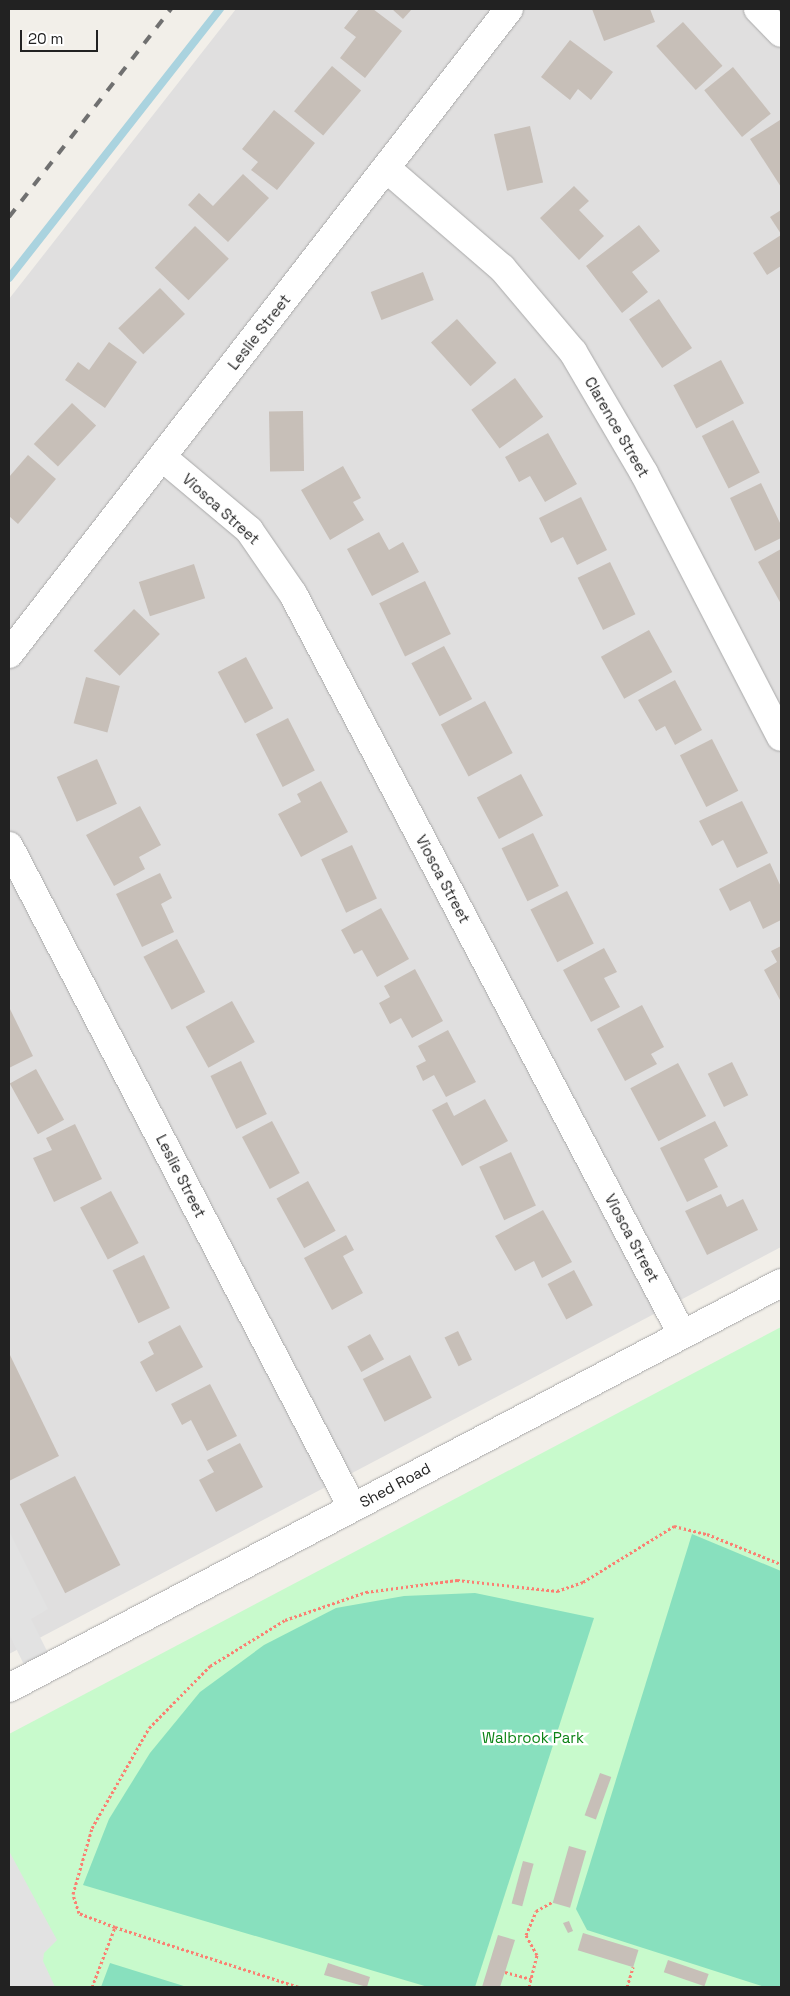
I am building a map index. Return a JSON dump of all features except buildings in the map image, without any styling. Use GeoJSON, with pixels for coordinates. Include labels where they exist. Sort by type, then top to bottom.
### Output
{"type":"FeatureCollection","features":[{"type":"Feature","properties":{"kind":"street","name":"Leslie Street"},"geometry":{"type":"LineString","coordinates":[[9,654],[509,9]]}},
{"type":"Feature","properties":{"kind":"street"},"geometry":{"type":"LineString","coordinates":[[758,9],[781,33]]}},
{"type":"Feature","properties":{"kind":"street","name":"Clarence Street"},"geometry":{"type":"LineString","coordinates":[[386,168],[502,268],[573,352],[644,473],[781,737]]}},
{"type":"Feature","properties":{"kind":"street","name":"Viosca Street"},"geometry":{"type":"LineString","coordinates":[[162,457],[249,530],[293,594],[682,1334]]}},
{"type":"Feature","properties":{"kind":"street","name":"Leslie Street"},"geometry":{"type":"LineString","coordinates":[[9,846],[352,1507]]}},
{"type":"Feature","properties":{"kind":"street","name":"Shed Road"},"geometry":{"type":"LineString","coordinates":[[9,1688],[781,1282]]}},
{"type":"Feature","properties":{"kind":"path"},"geometry":{"type":"LineString","coordinates":[[299,1987],[115,1927],[79,1913],[73,1894],[92,1828],[149,1728],[210,1666],[284,1620],[366,1592],[457,1580],[557,1591],[583,1582],[674,1526],[707,1534],[781,1564]]}},
{"type":"Feature","properties":{"kind":"path"},"geometry":{"type":"LineString","coordinates":[[529,1987],[537,1955],[526,1935],[536,1911],[552,1902]]}},
{"type":"Feature","properties":{"kind":"path"},"geometry":{"type":"LineString","coordinates":[[92,1987],[115,1927]]}},
{"type":"Feature","properties":{"kind":"path"},"geometry":{"type":"LineString","coordinates":[[627,1987],[633,1967]]}},
{"type":"Feature","properties":{"kind":"path"},"geometry":{"type":"LineString","coordinates":[[505,1972],[531,1979]]}},
{"type":"Feature","properties":{"kind":"shaded area"},"geometry":{"type":"Polygon","coordinates":[[[236,9],[781,9],[781,1247],[9,1654],[9,299],[236,9]]]}},
{"type":"Feature","properties":{"kind":"shaded area"},"geometry":{"type":"Polygon","coordinates":[[[9,1531],[48,1609],[31,1619],[54,1665],[30,1677],[9,1634],[9,1531]]]}},
{"type":"Feature","properties":{"kind":"shaded area"},"geometry":{"type":"Polygon","coordinates":[[[9,1851],[57,1940],[44,1953],[43,1961],[55,1987],[9,1987],[9,1851]]]}},
{"type":"Feature","properties":{"kind":"green space","name":"Walbrook Park"},"geometry":{"type":"Polygon","coordinates":[[[781,1327],[781,1987],[9,1987],[9,1734],[781,1327]]]}},
{"type":"Feature","properties":{"kind":"green space"},"geometry":{"type":"Polygon","coordinates":[[[692,1534],[781,1571],[781,1987],[765,1987],[587,1930],[576,1909],[692,1534]]]}},
{"type":"Feature","properties":{"kind":"green space"},"geometry":{"type":"Polygon","coordinates":[[[475,1593],[594,1618],[475,1987],[428,1987],[83,1885],[109,1819],[150,1753],[200,1692],[264,1645],[336,1608],[404,1596],[475,1593]]]}},
{"type":"Feature","properties":{"kind":"green space"},"geometry":{"type":"Polygon","coordinates":[[[110,1963],[187,1987],[101,1987],[110,1963]]]}},
{"type":"Feature","properties":{"kind":"waterway"},"geometry":{"type":"LineString","coordinates":[[9,278],[220,9]]}},
{"type":"Feature","properties":{"kind":"railway"},"geometry":{"type":"LineString","coordinates":[[9,217],[171,9]]}}]}
